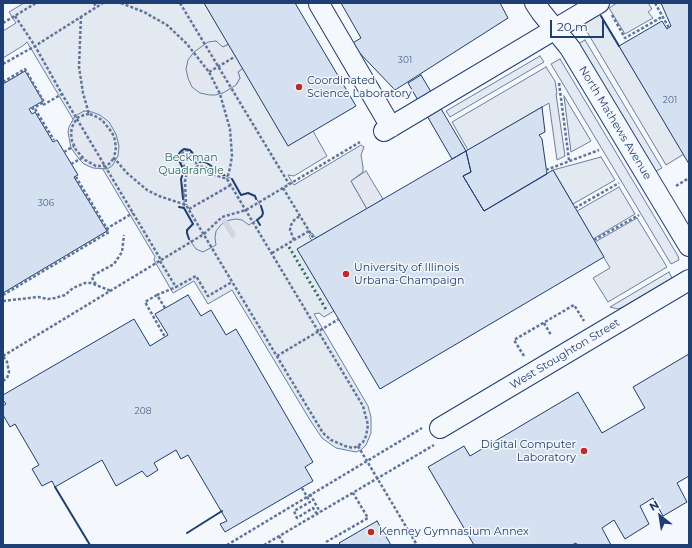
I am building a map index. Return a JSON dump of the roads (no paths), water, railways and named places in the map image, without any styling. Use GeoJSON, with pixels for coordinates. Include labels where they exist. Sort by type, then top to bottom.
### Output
{"type":"FeatureCollection","features":[{"type":"Feature","properties":{"kind":"street","name":"North Mathews Avenue"},"geometry":{"type":"LineString","coordinates":[[535,3],[573,53],[689,246]]}},
{"type":"Feature","properties":{"kind":"street"},"geometry":{"type":"LineString","coordinates":[[319,4],[388,129],[555,30],[604,6]]}},
{"type":"Feature","properties":{"kind":"street","name":"West Stoughton Street"},"geometry":{"type":"LineString","coordinates":[[439,435],[534,373],[689,280]]}},
{"type":"Feature","properties":{"kind":"waterway"},"geometry":{"type":"LineString","coordinates":[[225,222],[233,235]]}},
{"type":"Feature","properties":{"kind":"place","name":"Coordinated Science Laboratory"},"geometry":{"type":"Point","coordinates":[299,87]}},
{"type":"Feature","properties":{"kind":"place","name":"University of Illinois Urbana-Champaign"},"geometry":{"type":"Point","coordinates":[346,274]}},
{"type":"Feature","properties":{"kind":"place","name":"Digital Computer Laboratory"},"geometry":{"type":"Point","coordinates":[584,451]}},
{"type":"Feature","properties":{"kind":"place","name":"Kenney Gymnasium Annex"},"geometry":{"type":"Point","coordinates":[371,532]}},
{"type":"Feature","properties":{"kind":"park label","name":"Beckman Quadrangle"},"geometry":{"type":"Point","coordinates":[191,164]}}]}
